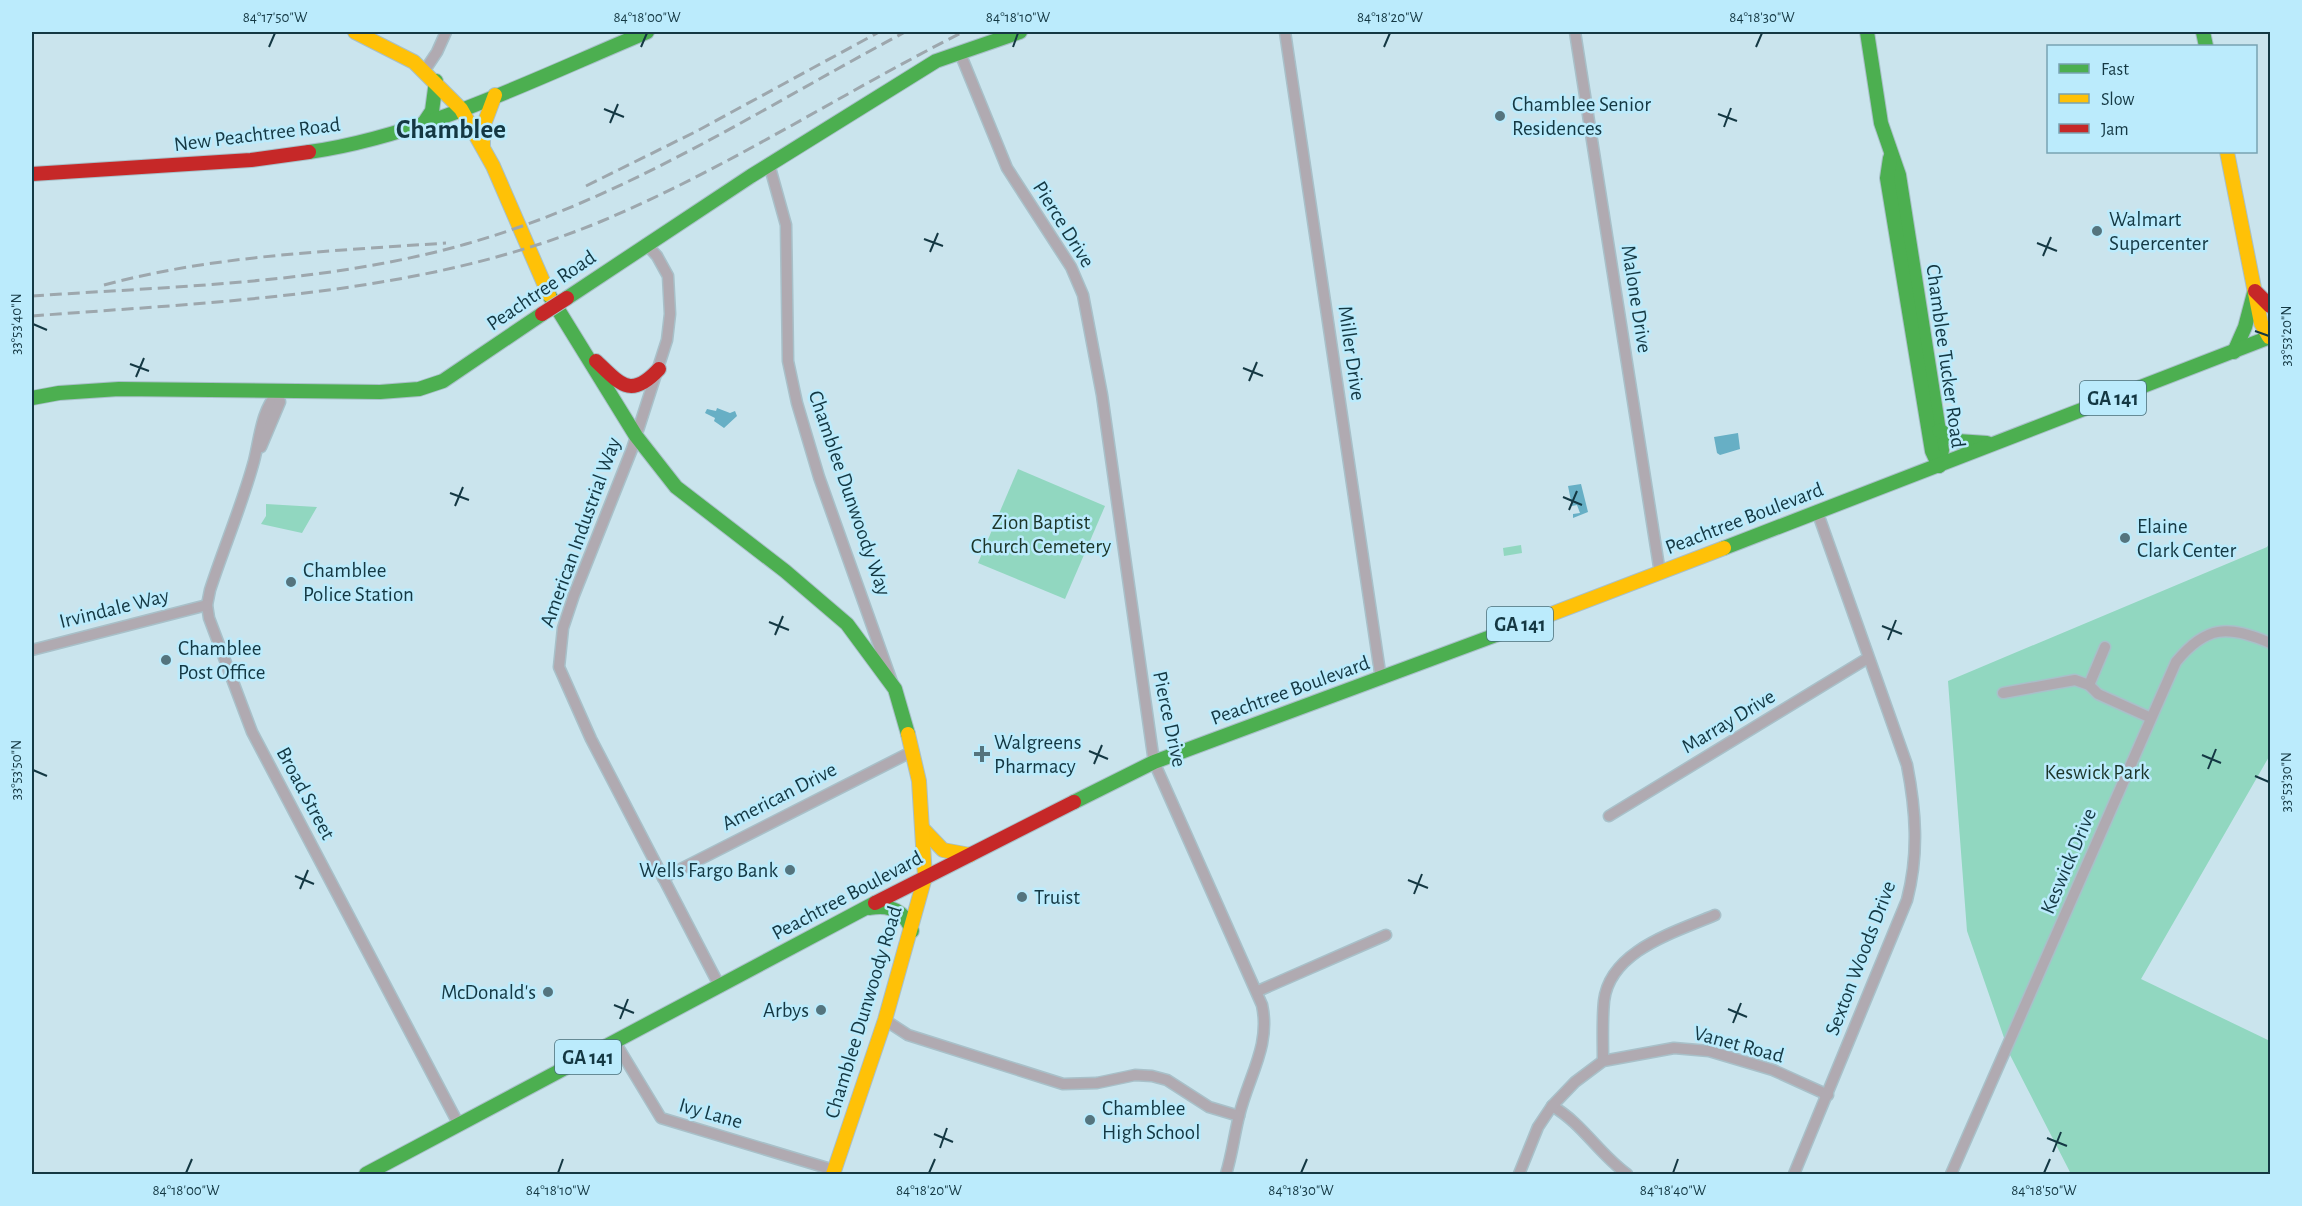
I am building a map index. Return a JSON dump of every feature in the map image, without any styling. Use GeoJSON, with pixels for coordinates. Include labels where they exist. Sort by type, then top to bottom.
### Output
{"type":"FeatureCollection","features":[{"type":"Feature","properties":{"kind":"main road","name":"Chamblee Dunwoody Road"},"geometry":{"type":"LineString","coordinates":[[355,32],[398,51],[425,70],[461,109],[483,147],[545,289],[636,436],[676,487],[785,571],[847,624],[895,689],[913,751],[923,830],[925,877],[912,931],[881,1034],[834,1172]]}},
{"type":"Feature","properties":{"kind":"main road","name":"New Peachtree Road"},"geometry":{"type":"LineString","coordinates":[[32,174],[250,160],[343,147],[424,123],[647,32]]}},
{"type":"Feature","properties":{"kind":"main road","name":"Peachtree Road"},"geometry":{"type":"LineString","coordinates":[[32,398],[59,393],[119,389],[380,392],[424,388],[451,376],[769,164],[936,61],[1020,32]]}},
{"type":"Feature","properties":{"kind":"main road","name":"Chamblee Tucker Road"},"geometry":{"type":"LineString","coordinates":[[1867,32],[1874,84],[1890,158],[1899,175],[1940,430],[1942,450],[1939,466]]}},
{"type":"Feature","properties":{"kind":"main road"},"geometry":{"type":"LineString","coordinates":[[424,123],[432,111],[436,81]]}},
{"type":"Feature","properties":{"kind":"main road"},"geometry":{"type":"LineString","coordinates":[[483,147],[483,127],[495,94]]}},
{"type":"Feature","properties":{"kind":"main road"},"geometry":{"type":"LineString","coordinates":[[2227,153],[2262,324],[2270,337]]}},
{"type":"Feature","properties":{"kind":"main road","name":"Chamblee Tucker Road"},"geometry":{"type":"LineString","coordinates":[[1890,158],[1887,178],[1932,451],[1939,466]]}},
{"type":"Feature","properties":{"kind":"main road"},"geometry":{"type":"LineString","coordinates":[[2254,289],[2271,306]]}},
{"type":"Feature","properties":{"kind":"main road"},"geometry":{"type":"LineString","coordinates":[[2234,352],[2245,327],[2254,289]]}},
{"type":"Feature","properties":{"kind":"main road","name":"Peachtree Boulevard"},"geometry":{"type":"LineString","coordinates":[[366,1174],[925,877],[1154,762],[1660,573],[2270,337]]}},
{"type":"Feature","properties":{"kind":"main road"},"geometry":{"type":"LineString","coordinates":[[580,345],[618,381],[629,386],[645,384],[659,369]]}},
{"type":"Feature","properties":{"kind":"main road"},"geometry":{"type":"LineString","coordinates":[[1940,430],[1957,441],[1998,443]]}},
{"type":"Feature","properties":{"kind":"main road"},"geometry":{"type":"LineString","coordinates":[[923,830],[943,850],[970,855]]}},
{"type":"Feature","properties":{"kind":"main road"},"geometry":{"type":"LineString","coordinates":[[863,910],[877,906],[902,913],[908,919],[912,931]]}},
{"type":"Feature","properties":{"kind":"street"},"geometry":{"type":"LineString","coordinates":[[425,70],[446,32]]}},
{"type":"Feature","properties":{"kind":"street","name":"Miller Drive"},"geometry":{"type":"LineString","coordinates":[[1285,32],[1381,679]]}},
{"type":"Feature","properties":{"kind":"street","name":"Malone Drive"},"geometry":{"type":"LineString","coordinates":[[1575,32],[1660,573]]}},
{"type":"Feature","properties":{"kind":"street","name":"Pierce Drive"},"geometry":{"type":"LineString","coordinates":[[960,53],[1007,168],[1071,267],[1083,295],[1101,395],[1154,762],[1258,991],[1266,1021],[1257,1068],[1239,1116],[1237,1134],[1226,1174]]}},
{"type":"Feature","properties":{"kind":"street","name":"Chamblee Dunwoody Way"},"geometry":{"type":"LineString","coordinates":[[769,164],[786,225],[788,361],[797,403],[819,477],[895,689]]}},
{"type":"Feature","properties":{"kind":"street","name":"American Industrial Way"},"geometry":{"type":"LineString","coordinates":[[646,244],[664,267],[669,288],[670,324],[659,369],[636,436],[563,628],[559,667],[591,739],[720,987]]}},
{"type":"Feature","properties":{"kind":"street"},"geometry":{"type":"LineString","coordinates":[[207,605],[254,461],[270,429],[279,402],[278,392]]}},
{"type":"Feature","properties":{"kind":"street","name":"Sexton Woods Drive"},"geometry":{"type":"LineString","coordinates":[[1794,1174],[1907,900],[1915,870],[1915,808],[1907,765],[1816,511]]}},
{"type":"Feature","properties":{"kind":"street","name":"Irvindale Way"},"geometry":{"type":"LineString","coordinates":[[32,650],[207,605]]}},
{"type":"Feature","properties":{"kind":"street","name":"Broad Street"},"geometry":{"type":"LineString","coordinates":[[207,605],[220,652],[252,732],[459,1125]]}},
{"type":"Feature","properties":{"kind":"street","name":"Keswick Drive"},"geometry":{"type":"LineString","coordinates":[[1951,1174],[2176,662],[2193,641],[2224,631],[2240,633],[2271,644]]}},
{"type":"Feature","properties":{"kind":"street"},"geometry":{"type":"LineString","coordinates":[[2089,685],[2105,647]]}},
{"type":"Feature","properties":{"kind":"street","name":"Marray Drive"},"geometry":{"type":"LineString","coordinates":[[1609,816],[1868,658]]}},
{"type":"Feature","properties":{"kind":"street"},"geometry":{"type":"LineString","coordinates":[[2003,693],[2075,680],[2089,685],[2098,694],[2151,718]]}},
{"type":"Feature","properties":{"kind":"street","name":"American Drive"},"geometry":{"type":"LineString","coordinates":[[663,878],[913,751]]}},
{"type":"Feature","properties":{"kind":"street"},"geometry":{"type":"LineString","coordinates":[[1603,1060],[1604,998],[1614,973],[1628,957],[1668,935],[1715,915]]}},
{"type":"Feature","properties":{"kind":"street"},"geometry":{"type":"LineString","coordinates":[[1258,991],[1386,935]]}},
{"type":"Feature","properties":{"kind":"street"},"geometry":{"type":"LineString","coordinates":[[885,1020],[900,1032],[1063,1084],[1097,1083],[1135,1074],[1152,1076],[1179,1087],[1209,1107],[1239,1116]]}},
{"type":"Feature","properties":{"kind":"street"},"geometry":{"type":"LineString","coordinates":[[881,1034],[900,1032]]}},
{"type":"Feature","properties":{"kind":"street","name":"Ivy Lane"},"geometry":{"type":"LineString","coordinates":[[615,1042],[661,1118],[834,1172]]}},
{"type":"Feature","properties":{"kind":"street","name":"Vanet Road"},"geometry":{"type":"LineString","coordinates":[[1519,1174],[1538,1127],[1552,1106],[1575,1082],[1603,1060],[1674,1048],[1709,1051],[1773,1070],[1828,1095]]}},
{"type":"Feature","properties":{"kind":"street"},"geometry":{"type":"LineString","coordinates":[[1552,1106],[1566,1114],[1612,1164],[1627,1174]]}},
{"type":"Feature","properties":{"kind":"green space","name":"Zion Baptist Church Cemetery"},"geometry":{"type":"Polygon","coordinates":[[[1018,469],[1105,506],[1065,599],[978,563],[1018,469]]]}},
{"type":"Feature","properties":{"kind":"green space"},"geometry":{"type":"Polygon","coordinates":[[[266,504],[317,507],[302,533],[261,524],[266,516],[266,504]]]}},
{"type":"Feature","properties":{"kind":"green space","name":"Keswick Park"},"geometry":{"type":"Polygon","coordinates":[[[2270,542],[2270,755],[2141,979],[2270,1041],[2270,1174],[2071,1174],[2010,1055],[1967,931],[1948,681],[2267,547],[2270,542]]]}},
{"type":"Feature","properties":{"kind":"green space"},"geometry":{"type":"Polygon","coordinates":[[[1521,545],[1522,553],[1504,556],[1503,548],[1521,545]]]}},
{"type":"Feature","properties":{"kind":"water"},"geometry":{"type":"Polygon","coordinates":[[[717,408],[730,413],[735,411],[737,416],[724,428],[714,421],[715,418],[705,413],[707,409],[716,411],[717,408]]]}},
{"type":"Feature","properties":{"kind":"water"},"geometry":{"type":"Polygon","coordinates":[[[1738,433],[1740,449],[1720,455],[1717,453],[1714,437],[1738,433]]]}},
{"type":"Feature","properties":{"kind":"water"},"geometry":{"type":"Polygon","coordinates":[[[1581,484],[1588,512],[1573,518],[1573,514],[1580,513],[1577,505],[1572,506],[1568,486],[1581,484]]]}},
{"type":"Feature","properties":{"kind":"railway"},"geometry":{"type":"LineString","coordinates":[[586,186],[697,131],[879,32]]}},
{"type":"Feature","properties":{"kind":"railway"},"geometry":{"type":"LineString","coordinates":[[32,296],[195,286],[305,275],[359,268],[466,244],[581,203],[636,178],[745,121],[905,32]]}},
{"type":"Feature","properties":{"kind":"railway"},"geometry":{"type":"LineString","coordinates":[[32,316],[321,291],[393,280],[464,265],[534,246],[602,221],[695,178],[963,32]]}},
{"type":"Feature","properties":{"kind":"railway"},"geometry":{"type":"LineString","coordinates":[[104,285],[146,275],[231,261],[446,243]]}},
{"type":"Feature","properties":{"kind":"traffic: fast"},"geometry":{"type":"LineString","coordinates":[[309,152],[352,144],[438,119],[647,32]]}},
{"type":"Feature","properties":{"kind":"traffic: fast"},"geometry":{"type":"LineString","coordinates":[[567,298],[751,176],[936,61],[1020,32]]}},
{"type":"Feature","properties":{"kind":"traffic: fast"},"geometry":{"type":"LineString","coordinates":[[1867,32],[1881,123],[1899,175],[1942,450],[1939,466]]}},
{"type":"Feature","properties":{"kind":"traffic: fast"},"geometry":{"type":"LineString","coordinates":[[2203,32],[2206,45]]}},
{"type":"Feature","properties":{"kind":"traffic: fast"},"geometry":{"type":"LineString","coordinates":[[424,123],[432,111],[436,81]]}},
{"type":"Feature","properties":{"kind":"traffic: fast"},"geometry":{"type":"LineString","coordinates":[[1890,158],[1887,178],[1932,451],[1939,466]]}},
{"type":"Feature","properties":{"kind":"traffic: fast"},"geometry":{"type":"LineString","coordinates":[[2234,352],[2245,327],[2254,293]]}},
{"type":"Feature","properties":{"kind":"traffic: fast"},"geometry":{"type":"LineString","coordinates":[[549,295],[636,436],[676,487],[785,571],[847,624],[895,689],[908,734]]}},
{"type":"Feature","properties":{"kind":"traffic: fast"},"geometry":{"type":"LineString","coordinates":[[32,398],[59,393],[119,389],[380,392],[419,389],[443,381],[542,314]]}},
{"type":"Feature","properties":{"kind":"traffic: fast"},"geometry":{"type":"LineString","coordinates":[[1724,548],[2270,337]]}},
{"type":"Feature","properties":{"kind":"traffic: fast"},"geometry":{"type":"LineString","coordinates":[[1939,430],[1957,441],[1987,443]]}},
{"type":"Feature","properties":{"kind":"traffic: fast"},"geometry":{"type":"LineString","coordinates":[[1074,802],[1154,762],[1520,626]]}},
{"type":"Feature","properties":{"kind":"traffic: fast"},"geometry":{"type":"LineString","coordinates":[[366,1174],[875,903]]}},
{"type":"Feature","properties":{"kind":"traffic: fast"},"geometry":{"type":"LineString","coordinates":[[870,908],[884,907],[896,911],[905,918],[912,931]]}},
{"type":"Feature","properties":{"kind":"traffic: slow"},"geometry":{"type":"LineString","coordinates":[[355,32],[414,62],[461,109],[493,166],[549,295]]}},
{"type":"Feature","properties":{"kind":"traffic: slow"},"geometry":{"type":"LineString","coordinates":[[483,145],[483,127],[495,95]]}},
{"type":"Feature","properties":{"kind":"traffic: slow"},"geometry":{"type":"LineString","coordinates":[[2227,153],[2261,323],[2269,337]]}},
{"type":"Feature","properties":{"kind":"traffic: slow"},"geometry":{"type":"LineString","coordinates":[[1520,626],[1724,548]]}},
{"type":"Feature","properties":{"kind":"traffic: slow"},"geometry":{"type":"LineString","coordinates":[[833,1174],[885,1020],[925,877],[919,781],[908,734]]}},
{"type":"Feature","properties":{"kind":"traffic: slow"},"geometry":{"type":"LineString","coordinates":[[923,829],[943,850],[970,855]]}},
{"type":"Feature","properties":{"kind":"traffic: jam"},"geometry":{"type":"LineString","coordinates":[[32,174],[251,160],[309,152]]}},
{"type":"Feature","properties":{"kind":"traffic: jam"},"geometry":{"type":"LineString","coordinates":[[2255,291],[2270,306]]}},
{"type":"Feature","properties":{"kind":"traffic: jam"},"geometry":{"type":"LineString","coordinates":[[542,314],[567,298]]}},
{"type":"Feature","properties":{"kind":"traffic: jam"},"geometry":{"type":"LineString","coordinates":[[596,361],[612,377],[626,385],[633,386],[641,384],[659,369]]}},
{"type":"Feature","properties":{"kind":"traffic: jam"},"geometry":{"type":"LineString","coordinates":[[875,903],[1074,802]]}},
{"type":"Feature","properties":{"kind":"place","name":"Chamblee Senior Residences"},"geometry":{"type":"Point","coordinates":[1500,116]}},
{"type":"Feature","properties":{"kind":"place","name":"Walmart Supercenter"},"geometry":{"type":"Point","coordinates":[2097,231]}},
{"type":"Feature","properties":{"kind":"place","name":"Elaine Clark Center"},"geometry":{"type":"Point","coordinates":[2125,538]}},
{"type":"Feature","properties":{"kind":"place","name":"Chamblee Police Station"},"geometry":{"type":"Point","coordinates":[291,582]}},
{"type":"Feature","properties":{"kind":"place","name":"Chamblee Post Office"},"geometry":{"type":"Point","coordinates":[166,660]}},
{"type":"Feature","properties":{"kind":"place","name":"Walgreens Pharmacy"},"geometry":{"type":"Point","coordinates":[982,754]}},
{"type":"Feature","properties":{"kind":"place","name":"Wells Fargo Bank"},"geometry":{"type":"Point","coordinates":[790,870]}},
{"type":"Feature","properties":{"kind":"place","name":"Truist"},"geometry":{"type":"Point","coordinates":[1022,897]}},
{"type":"Feature","properties":{"kind":"place","name":"McDonald's"},"geometry":{"type":"Point","coordinates":[548,992]}},
{"type":"Feature","properties":{"kind":"place","name":"Arbys"},"geometry":{"type":"Point","coordinates":[821,1010]}},
{"type":"Feature","properties":{"kind":"place","name":"Chamblee High School"},"geometry":{"type":"Point","coordinates":[1090,1120]}},
{"type":"Feature","properties":{"kind":"district","name":"Chamblee"},"geometry":{"type":"Point","coordinates":[451,129]}}]}
